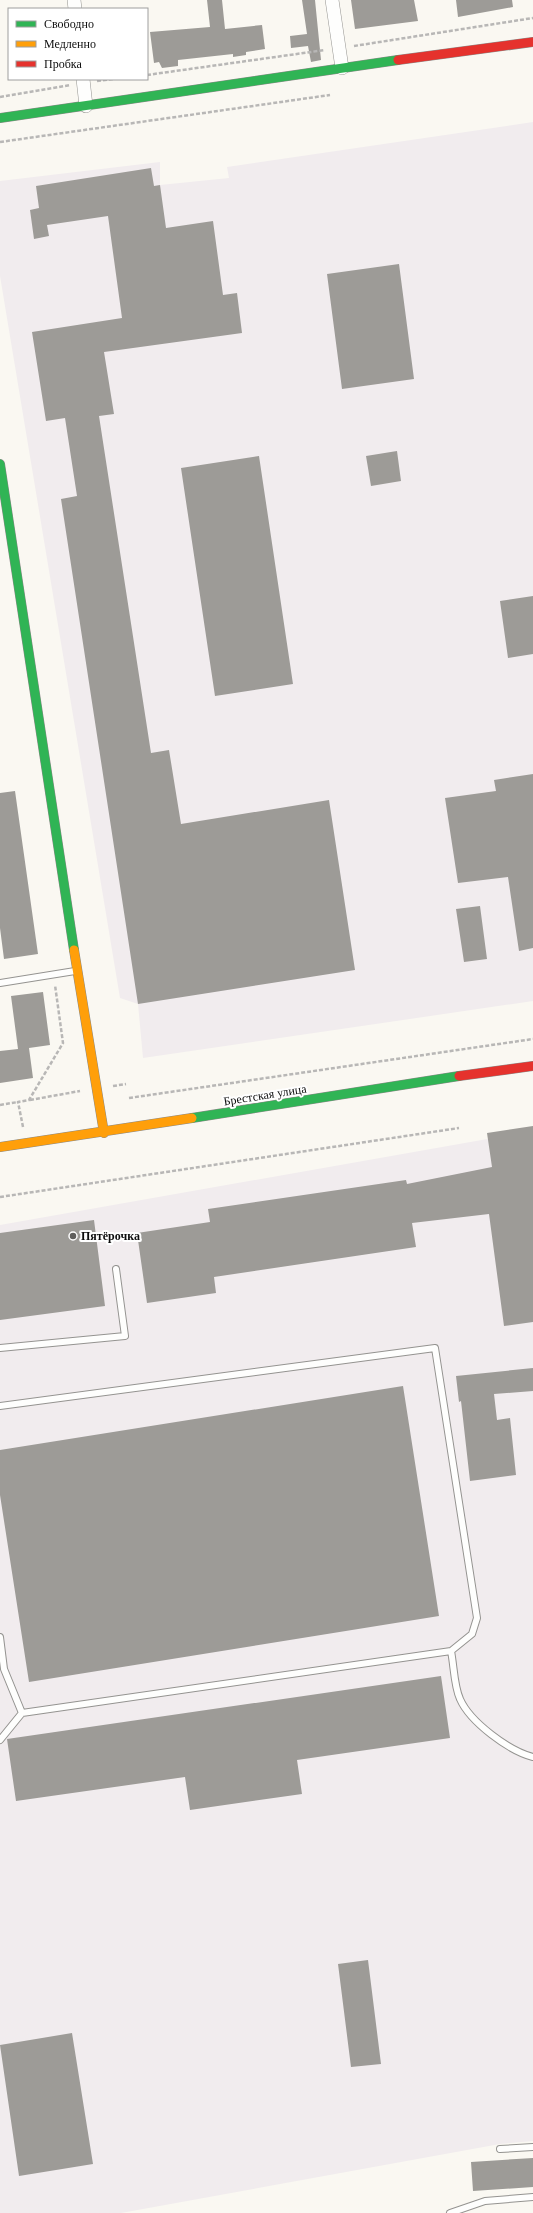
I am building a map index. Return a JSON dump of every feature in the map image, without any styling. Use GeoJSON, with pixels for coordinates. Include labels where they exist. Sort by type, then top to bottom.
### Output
{"type":"FeatureCollection","features":[{"type":"Feature","properties":{"kind":"street"},"geometry":{"type":"LineString","coordinates":[[332,0],[342,68]]}},
{"type":"Feature","properties":{"kind":"street"},"geometry":{"type":"LineString","coordinates":[[0,118],[342,68],[533,42]]}},
{"type":"Feature","properties":{"kind":"street"},"geometry":{"type":"LineString","coordinates":[[83,81],[86,106]]}},
{"type":"Feature","properties":{"kind":"street"},"geometry":{"type":"LineString","coordinates":[[0,464],[2,496],[104,1134]]}},
{"type":"Feature","properties":{"kind":"street","name":"Брестская улица"},"geometry":{"type":"LineString","coordinates":[[0,1147],[104,1134],[455,1075],[533,1066]]}},
{"type":"Feature","properties":{"kind":"lane"},"geometry":{"type":"LineString","coordinates":[[0,983],[77,971]]}},
{"type":"Feature","properties":{"kind":"lane"},"geometry":{"type":"LineString","coordinates":[[515,1068],[527,1073]]}},
{"type":"Feature","properties":{"kind":"lane"},"geometry":{"type":"LineString","coordinates":[[0,1348],[125,1336],[116,1269]]}},
{"type":"Feature","properties":{"kind":"lane"},"geometry":{"type":"LineString","coordinates":[[0,1406],[435,1348],[477,1618],[472,1634],[451,1651],[22,1712],[0,1740]]}},
{"type":"Feature","properties":{"kind":"lane"},"geometry":{"type":"LineString","coordinates":[[0,1637],[4,1670],[22,1712]]}},
{"type":"Feature","properties":{"kind":"lane"},"geometry":{"type":"LineString","coordinates":[[451,1651],[460,1698],[470,1715],[490,1734],[533,1757]]}},
{"type":"Feature","properties":{"kind":"lane"},"geometry":{"type":"LineString","coordinates":[[500,2149],[533,2147]]}},
{"type":"Feature","properties":{"kind":"lane"},"geometry":{"type":"LineString","coordinates":[[450,2213],[485,2201],[533,2197]]}},
{"type":"Feature","properties":{"kind":"path"},"geometry":{"type":"LineString","coordinates":[[0,97],[83,81],[98,80]]}},
{"type":"Feature","properties":{"kind":"path"},"geometry":{"type":"LineString","coordinates":[[0,142],[330,95]]}},
{"type":"Feature","properties":{"kind":"path"},"geometry":{"type":"LineString","coordinates":[[30,1100],[63,1043],[54,974]]}},
{"type":"Feature","properties":{"kind":"path"},"geometry":{"type":"LineString","coordinates":[[129,1098],[533,1039]]}},
{"type":"Feature","properties":{"kind":"path"},"geometry":{"type":"LineString","coordinates":[[0,1105],[126,1084]]}},
{"type":"Feature","properties":{"kind":"path"},"geometry":{"type":"LineString","coordinates":[[18,1102],[23,1127]]}},
{"type":"Feature","properties":{"kind":"path"},"geometry":{"type":"LineString","coordinates":[[0,1197],[459,1128]]}},
{"type":"Feature","properties":{"kind":"shaded area"},"geometry":{"type":"Polygon","coordinates":[[[533,122],[533,1001],[143,1058],[138,1004],[120,998],[0,276],[0,181],[160,162],[160,185],[229,178],[227,167],[533,122]]]}},
{"type":"Feature","properties":{"kind":"shaded area"},"geometry":{"type":"Polygon","coordinates":[[[533,1131],[533,2141],[500,2144],[121,2213],[0,2213],[0,1225],[533,1131]]]}},
{"type":"Feature","properties":{"kind":"building"},"geometry":{"type":"Polygon","coordinates":[[[207,0],[222,0],[225,29],[262,25],[265,49],[246,52],[246,55],[233,57],[233,54],[178,60],[178,66],[162,68],[159,62],[154,63],[150,32],[210,27],[207,0]]]}},
{"type":"Feature","properties":{"kind":"building"},"geometry":{"type":"Polygon","coordinates":[[[302,0],[315,0],[321,60],[311,62],[308,46],[291,48],[290,36],[307,34],[302,0]]]}},
{"type":"Feature","properties":{"kind":"building"},"geometry":{"type":"Polygon","coordinates":[[[351,0],[414,0],[418,21],[355,29],[351,0]]]}},
{"type":"Feature","properties":{"kind":"building"},"geometry":{"type":"Polygon","coordinates":[[[456,0],[512,0],[513,7],[458,17],[456,0]]]}},
{"type":"Feature","properties":{"kind":"building"},"geometry":{"type":"Polygon","coordinates":[[[151,168],[154,186],[160,185],[166,228],[213,221],[223,295],[237,293],[242,333],[104,352],[114,414],[99,416],[151,753],[169,750],[181,824],[329,800],[355,970],[138,1004],[61,499],[77,496],[65,418],[46,421],[32,332],[122,318],[108,216],[47,225],[49,236],[34,239],[30,210],[39,208],[36,186],[151,168]]]}},
{"type":"Feature","properties":{"kind":"building"},"geometry":{"type":"Polygon","coordinates":[[[399,264],[414,379],[342,389],[327,274],[399,264]]]}},
{"type":"Feature","properties":{"kind":"building"},"geometry":{"type":"Polygon","coordinates":[[[397,451],[401,481],[371,486],[366,456],[397,451]]]}},
{"type":"Feature","properties":{"kind":"building"},"geometry":{"type":"Polygon","coordinates":[[[259,456],[293,684],[215,696],[181,468],[259,456]]]}},
{"type":"Feature","properties":{"kind":"building"},"geometry":{"type":"Polygon","coordinates":[[[533,596],[533,654],[508,658],[500,601],[533,596]]]}},
{"type":"Feature","properties":{"kind":"building"},"geometry":{"type":"Polygon","coordinates":[[[533,774],[533,948],[519,951],[508,877],[458,883],[445,798],[496,791],[494,780],[533,774]]]}},
{"type":"Feature","properties":{"kind":"building"},"geometry":{"type":"Polygon","coordinates":[[[15,791],[38,954],[4,959],[0,928],[0,793],[15,791]]]}},
{"type":"Feature","properties":{"kind":"building"},"geometry":{"type":"Polygon","coordinates":[[[480,906],[487,959],[464,962],[456,909],[480,906]]]}},
{"type":"Feature","properties":{"kind":"building"},"geometry":{"type":"Polygon","coordinates":[[[43,992],[50,1045],[29,1048],[33,1078],[0,1083],[0,1051],[18,1049],[11,996],[43,992]]]}},
{"type":"Feature","properties":{"kind":"building"},"geometry":{"type":"Polygon","coordinates":[[[533,1126],[533,1322],[504,1326],[489,1214],[412,1223],[416,1247],[214,1277],[216,1293],[147,1303],[137,1233],[210,1222],[208,1209],[406,1180],[407,1184],[492,1167],[487,1133],[533,1126]]]}},
{"type":"Feature","properties":{"kind":"building"},"geometry":{"type":"Polygon","coordinates":[[[94,1220],[105,1306],[0,1320],[0,1233],[94,1220]]]}},
{"type":"Feature","properties":{"kind":"building"},"geometry":{"type":"Polygon","coordinates":[[[533,1368],[533,1391],[494,1394],[497,1420],[510,1418],[516,1475],[470,1481],[461,1401],[459,1402],[456,1376],[533,1368]]]}},
{"type":"Feature","properties":{"kind":"building"},"geometry":{"type":"Polygon","coordinates":[[[403,1386],[439,1616],[29,1682],[0,1495],[0,1450],[403,1386]]]}},
{"type":"Feature","properties":{"kind":"building"},"geometry":{"type":"Polygon","coordinates":[[[441,1676],[450,1738],[297,1760],[302,1794],[190,1810],[185,1777],[16,1801],[7,1739],[441,1676]]]}},
{"type":"Feature","properties":{"kind":"building"},"geometry":{"type":"Polygon","coordinates":[[[368,1960],[381,2064],[351,2067],[338,1964],[368,1960]]]}},
{"type":"Feature","properties":{"kind":"building"},"geometry":{"type":"Polygon","coordinates":[[[72,2033],[93,2164],[19,2176],[0,2045],[72,2033]]]}},
{"type":"Feature","properties":{"kind":"building"},"geometry":{"type":"Polygon","coordinates":[[[533,2158],[533,2187],[473,2191],[471,2162],[533,2158]]]}},
{"type":"Feature","properties":{"kind":"traffic: fast"},"geometry":{"type":"LineString","coordinates":[[0,118],[398,60]]}},
{"type":"Feature","properties":{"kind":"traffic: fast"},"geometry":{"type":"LineString","coordinates":[[0,464],[74,950]]}},
{"type":"Feature","properties":{"kind":"traffic: fast"},"geometry":{"type":"LineString","coordinates":[[192,1118],[459,1076]]}},
{"type":"Feature","properties":{"kind":"traffic: slow"},"geometry":{"type":"LineString","coordinates":[[74,950],[104,1133]]}},
{"type":"Feature","properties":{"kind":"traffic: slow"},"geometry":{"type":"LineString","coordinates":[[0,1147],[192,1118]]}},
{"type":"Feature","properties":{"kind":"traffic: jam"},"geometry":{"type":"LineString","coordinates":[[398,60],[533,42]]}},
{"type":"Feature","properties":{"kind":"traffic: jam"},"geometry":{"type":"LineString","coordinates":[[459,1076],[533,1066]]}},
{"type":"Feature","properties":{"kind":"place","name":"Пятёрочка"},"geometry":{"type":"Point","coordinates":[73,1236]}}]}
